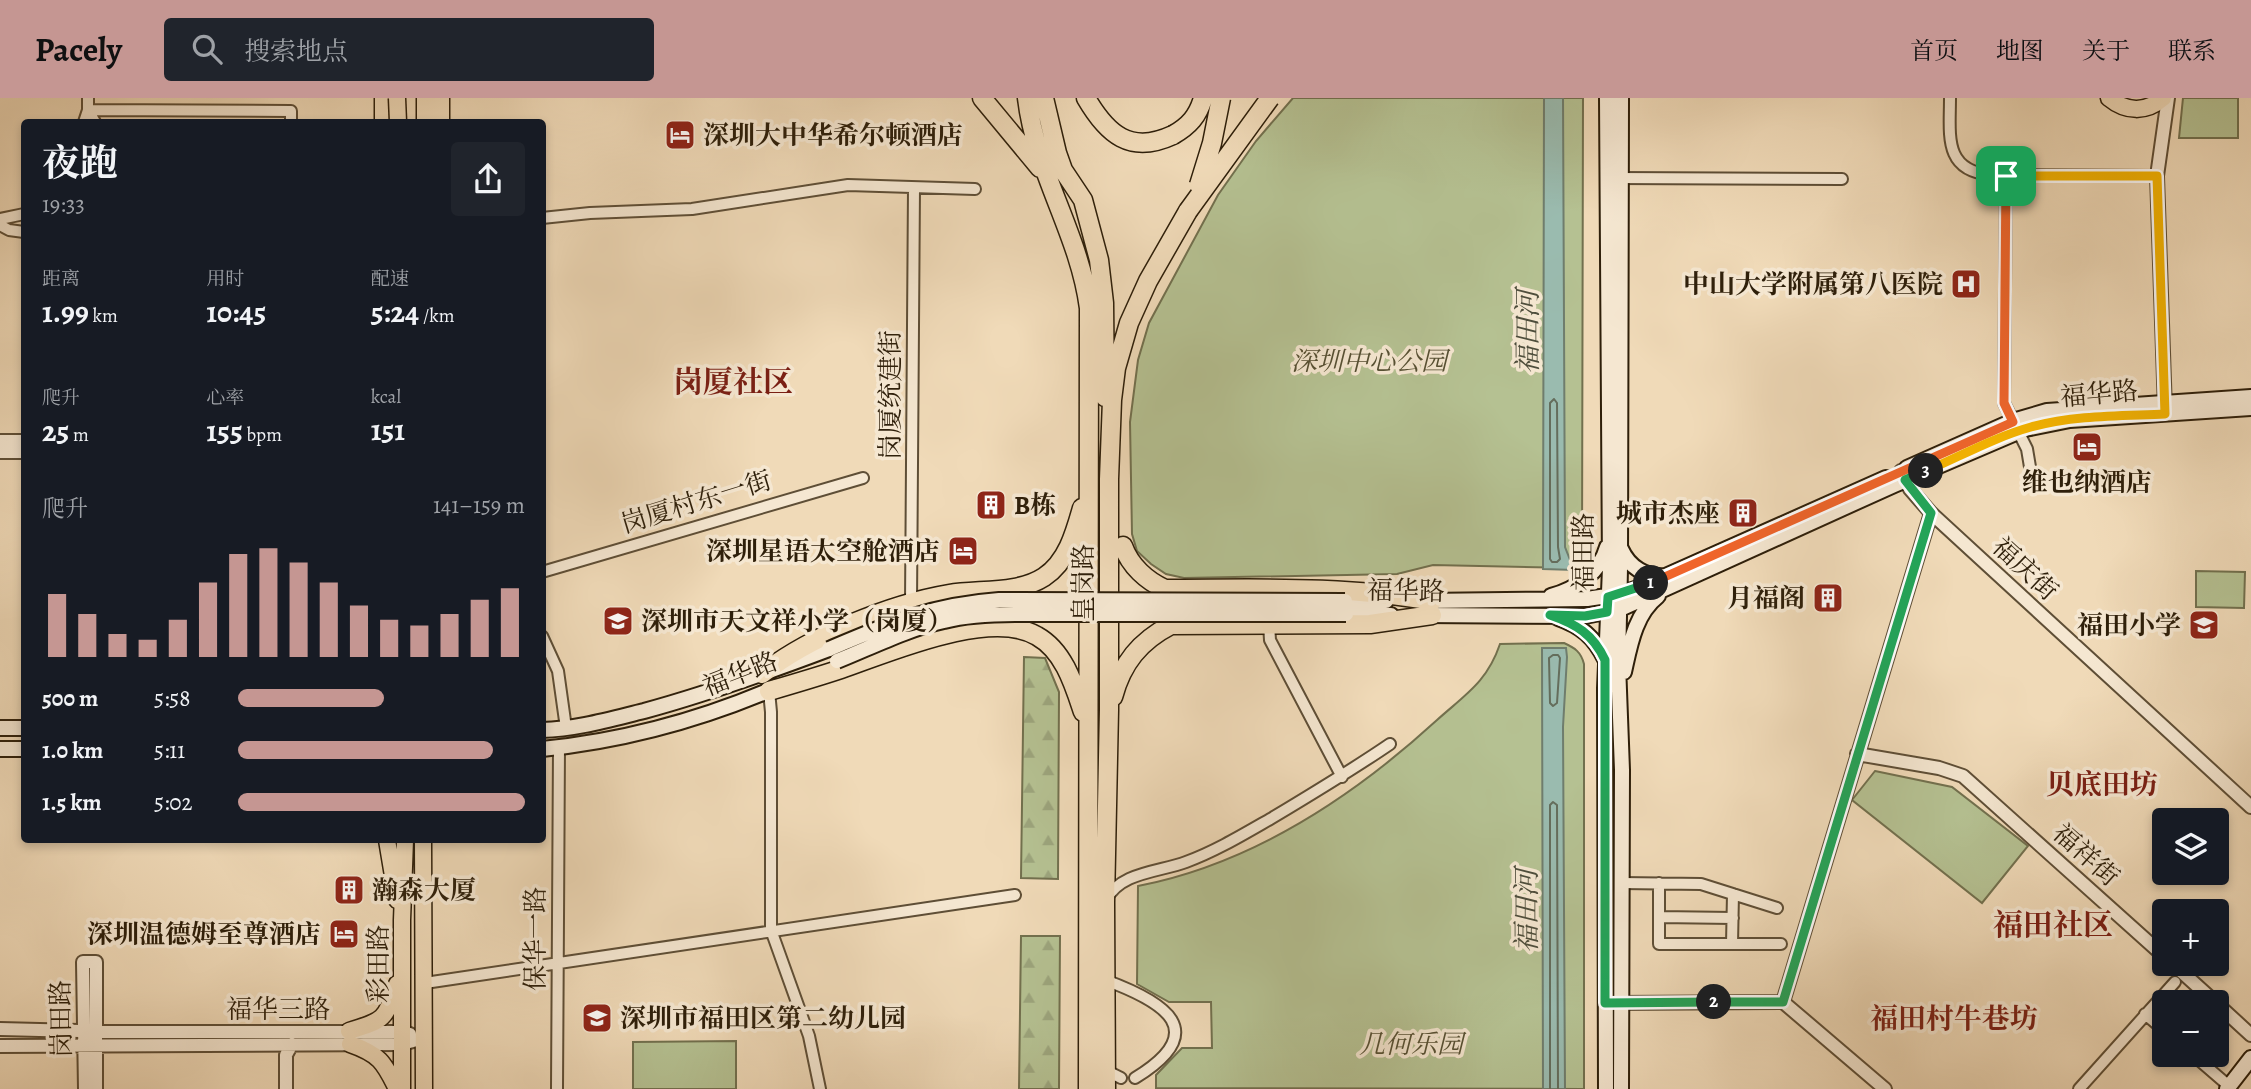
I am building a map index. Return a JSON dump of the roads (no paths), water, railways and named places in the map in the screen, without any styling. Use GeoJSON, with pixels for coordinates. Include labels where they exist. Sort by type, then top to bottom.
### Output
{"type":"FeatureCollection","features":[{"type":"Feature","properties":{"kind":"highway","name":"皇岗路"},"geometry":{"type":"LineString","coordinates":[[1027,98],[1044,173],[1076,248],[1085,284],[1089,321],[1088,725],[1101,1083]]}},
{"type":"Feature","properties":{"kind":"highway"},"geometry":{"type":"LineString","coordinates":[[1044,98],[1063,170],[1083,200],[1096,245],[1103,289],[1103,375],[1110,424]]}},
{"type":"Feature","properties":{"kind":"highway"},"geometry":{"type":"LineString","coordinates":[[1086,98],[1101,122],[1122,138],[1147,143],[1190,124],[1203,98]]}},
{"type":"Feature","properties":{"kind":"highway"},"geometry":{"type":"LineString","coordinates":[[1100,98],[1109,117],[1123,129],[1142,134],[1171,131],[1193,98]]}},
{"type":"Feature","properties":{"kind":"highway","name":"皇岗路"},"geometry":{"type":"LineString","coordinates":[[1101,1083],[1109,710],[1110,424],[1116,368],[1129,323],[1188,211],[1207,162],[1221,98]]}},
{"type":"Feature","properties":{"kind":"highway"},"geometry":{"type":"LineString","coordinates":[[1188,211],[1270,98]]}},
{"type":"Feature","properties":{"kind":"highway"},"geometry":{"type":"LineString","coordinates":[[987,104],[1044,173]]}},
{"type":"Feature","properties":{"kind":"highway"},"geometry":{"type":"LineString","coordinates":[[1109,479],[1125,503]]}},
{"type":"Feature","properties":{"kind":"highway"},"geometry":{"type":"LineString","coordinates":[[762,674],[802,647],[911,603],[951,594],[1030,584],[1049,573],[1057,565],[1074,536],[1088,484]]}},
{"type":"Feature","properties":{"kind":"highway"},"geometry":{"type":"LineString","coordinates":[[1124,546],[1132,563],[1156,585],[1166,589],[1357,591],[1395,594],[1432,608]]}},
{"type":"Feature","properties":{"kind":"highway"},"geometry":{"type":"LineString","coordinates":[[1006,588],[1021,596],[1025,607],[1018,623],[1007,628]]}},
{"type":"Feature","properties":{"kind":"highway"},"geometry":{"type":"LineString","coordinates":[[1185,624],[1176,616],[1174,605],[1178,594],[1188,589]]}},
{"type":"Feature","properties":{"kind":"highway"},"geometry":{"type":"LineString","coordinates":[[1109,710],[1123,673],[1143,643],[1171,625],[1370,624],[1432,608]]}},
{"type":"Feature","properties":{"kind":"highway"},"geometry":{"type":"LineString","coordinates":[[769,691],[825,675],[931,638],[964,631],[1007,628],[1028,631],[1051,647],[1063,662],[1088,725]]}},
{"type":"Feature","properties":{"kind":"main road"},"geometry":{"type":"LineString","coordinates":[[383,98],[383,119]]}},
{"type":"Feature","properties":{"kind":"main road"},"geometry":{"type":"LineString","coordinates":[[397,98],[398,119]]}},
{"type":"Feature","properties":{"kind":"main road"},"geometry":{"type":"LineString","coordinates":[[426,119],[437,98]]}},
{"type":"Feature","properties":{"kind":"main road"},"geometry":{"type":"LineString","coordinates":[[437,98],[440,119]]}},
{"type":"Feature","properties":{"kind":"main road","name":"福田路"},"geometry":{"type":"LineString","coordinates":[[1607,98],[1614,178]]}},
{"type":"Feature","properties":{"kind":"main road","name":"福田路"},"geometry":{"type":"LineString","coordinates":[[1606,1089],[1621,883],[1620,690],[1614,603],[1615,541],[1607,421],[1614,178],[1621,98]]}},
{"type":"Feature","properties":{"kind":"main road"},"geometry":{"type":"LineString","coordinates":[[2109,98],[2121,106],[2142,109],[2163,98]]}},
{"type":"Feature","properties":{"kind":"main road","name":"福华路"},"geometry":{"type":"LineString","coordinates":[[546,749],[589,744],[668,725],[769,691],[917,613],[974,602],[1432,608],[1585,616],[1666,583],[2016,426],[2251,397]]}},
{"type":"Feature","properties":{"kind":"main road","name":"福华路"},"geometry":{"type":"LineString","coordinates":[[2165,408],[2251,408]]}},
{"type":"Feature","properties":{"kind":"main road"},"geometry":{"type":"LineString","coordinates":[[1539,600],[1572,588],[1589,576],[1615,541],[1638,570],[1666,583],[1636,626],[1620,690]]}},
{"type":"Feature","properties":{"kind":"main road","name":"福华路"},"geometry":{"type":"LineString","coordinates":[[1432,608],[1539,600],[1614,603]]}},
{"type":"Feature","properties":{"kind":"main road","name":"福田路"},"geometry":{"type":"LineString","coordinates":[[1614,603],[1605,660],[1613,1003],[1621,1089]]}},
{"type":"Feature","properties":{"kind":"main road"},"geometry":{"type":"LineString","coordinates":[[1550,615],[1578,626],[1589,634],[1605,660]]}},
{"type":"Feature","properties":{"kind":"main road","name":"福华路"},"geometry":{"type":"LineString","coordinates":[[546,730],[566,728],[664,705],[833,655]]}},
{"type":"Feature","properties":{"kind":"main road"},"geometry":{"type":"LineString","coordinates":[[0,728],[21,728]]}},
{"type":"Feature","properties":{"kind":"main road"},"geometry":{"type":"LineString","coordinates":[[0,749],[21,749]]}},
{"type":"Feature","properties":{"kind":"main road"},"geometry":{"type":"LineString","coordinates":[[388,843],[402,920]]}},
{"type":"Feature","properties":{"kind":"main road"},"geometry":{"type":"LineString","coordinates":[[394,843],[399,874],[415,909],[418,944],[425,977]]}},
{"type":"Feature","properties":{"kind":"main road","name":"彩田路"},"geometry":{"type":"LineString","coordinates":[[400,1089],[405,843]]}},
{"type":"Feature","properties":{"kind":"main road","name":"彩田路"},"geometry":{"type":"LineString","coordinates":[[423,843],[424,1089]]}},
{"type":"Feature","properties":{"kind":"main road"},"geometry":{"type":"LineString","coordinates":[[424,867],[428,843]]}},
{"type":"Feature","properties":{"kind":"main road"},"geometry":{"type":"LineString","coordinates":[[400,1089],[383,1061],[349,1038],[386,1014],[402,972]]}},
{"type":"Feature","properties":{"kind":"main road"},"geometry":{"type":"LineString","coordinates":[[2228,1088],[2251,1058]]}},
{"type":"Feature","properties":{"kind":"street"},"geometry":{"type":"LineString","coordinates":[[85,119],[89,98]]}},
{"type":"Feature","properties":{"kind":"street"},"geometry":{"type":"LineString","coordinates":[[1950,98],[1951,145],[1959,163],[1976,173],[2006,176],[2157,176]]}},
{"type":"Feature","properties":{"kind":"street"},"geometry":{"type":"LineString","coordinates":[[2165,408],[2157,176],[2168,98]]}},
{"type":"Feature","properties":{"kind":"street"},"geometry":{"type":"LineString","coordinates":[[88,110],[291,111],[291,119]]}},
{"type":"Feature","properties":{"kind":"street"},"geometry":{"type":"LineString","coordinates":[[88,110],[93,119]]}},
{"type":"Feature","properties":{"kind":"street"},"geometry":{"type":"LineString","coordinates":[[163,110],[163,119]]}},
{"type":"Feature","properties":{"kind":"street"},"geometry":{"type":"LineString","coordinates":[[2006,176],[2004,403],[2029,457],[2033,485],[2127,480]]}},
{"type":"Feature","properties":{"kind":"street"},"geometry":{"type":"LineString","coordinates":[[1614,178],[1842,179]]}},
{"type":"Feature","properties":{"kind":"street"},"geometry":{"type":"LineString","coordinates":[[546,218],[692,209],[848,185],[975,189]]}},
{"type":"Feature","properties":{"kind":"street","name":"岗厦统建街"},"geometry":{"type":"LineString","coordinates":[[911,603],[914,188]]}},
{"type":"Feature","properties":{"kind":"street"},"geometry":{"type":"LineString","coordinates":[[0,219],[21,215]]}},
{"type":"Feature","properties":{"kind":"street"},"geometry":{"type":"LineString","coordinates":[[0,225],[21,232]]}},
{"type":"Feature","properties":{"kind":"street"},"geometry":{"type":"LineString","coordinates":[[0,441],[21,441]]}},
{"type":"Feature","properties":{"kind":"street"},"geometry":{"type":"LineString","coordinates":[[0,452],[21,452]]}},
{"type":"Feature","properties":{"kind":"street","name":"福庆街"},"geometry":{"type":"LineString","coordinates":[[1903,476],[1931,513],[2251,807]]}},
{"type":"Feature","properties":{"kind":"street","name":"岗厦村东一街"},"geometry":{"type":"LineString","coordinates":[[546,571],[863,478]]}},
{"type":"Feature","properties":{"kind":"street"},"geometry":{"type":"LineString","coordinates":[[1783,1002],[1931,513]]}},
{"type":"Feature","properties":{"kind":"street"},"geometry":{"type":"LineString","coordinates":[[1269,624],[1269,640],[1342,777]]}},
{"type":"Feature","properties":{"kind":"street"},"geometry":{"type":"LineString","coordinates":[[546,645],[558,671],[566,728]]}},
{"type":"Feature","properties":{"kind":"street"},"geometry":{"type":"LineString","coordinates":[[769,691],[771,930],[809,1036],[820,1089]]}},
{"type":"Feature","properties":{"kind":"street"},"geometry":{"type":"LineString","coordinates":[[1105,902],[1122,881],[1196,858],[1239,837],[1342,777],[1390,744]]}},
{"type":"Feature","properties":{"kind":"street","name":"保华一路"},"geometry":{"type":"LineString","coordinates":[[557,1089],[559,747]]}},
{"type":"Feature","properties":{"kind":"street","name":"福祥街"},"geometry":{"type":"LineString","coordinates":[[1857,754],[1948,770],[1970,780],[2152,945]]}},
{"type":"Feature","properties":{"kind":"street"},"geometry":{"type":"LineString","coordinates":[[1621,883],[1701,884],[1777,908]]}},
{"type":"Feature","properties":{"kind":"street"},"geometry":{"type":"LineString","coordinates":[[1659,883],[1659,944],[1781,944]]}},
{"type":"Feature","properties":{"kind":"street"},"geometry":{"type":"LineString","coordinates":[[1732,944],[1733,894]]}},
{"type":"Feature","properties":{"kind":"street"},"geometry":{"type":"LineString","coordinates":[[425,977],[558,963],[1015,895]]}},
{"type":"Feature","properties":{"kind":"street"},"geometry":{"type":"LineString","coordinates":[[1659,917],[1732,918]]}},
{"type":"Feature","properties":{"kind":"street"},"geometry":{"type":"LineString","coordinates":[[2186,976],[2202,990]]}},
{"type":"Feature","properties":{"kind":"street"},"geometry":{"type":"LineString","coordinates":[[1105,980],[1150,999],[1166,1011],[1173,1021],[1174,1037],[1169,1052],[1135,1078]]}},
{"type":"Feature","properties":{"kind":"street"},"geometry":{"type":"LineString","coordinates":[[2079,1089],[2175,982]]}},
{"type":"Feature","properties":{"kind":"street"},"geometry":{"type":"LineString","coordinates":[[1613,1003],[1783,1002],[1885,1089]]}},
{"type":"Feature","properties":{"kind":"street"},"geometry":{"type":"LineString","coordinates":[[2146,1014],[2152,1019]]}},
{"type":"Feature","properties":{"kind":"street"},"geometry":{"type":"LineString","coordinates":[[2229,1015],[2251,1035]]}},
{"type":"Feature","properties":{"kind":"street","name":"福华三路"},"geometry":{"type":"LineString","coordinates":[[0,1029],[424,1038]]}},
{"type":"Feature","properties":{"kind":"street","name":"岗田路"},"geometry":{"type":"LineString","coordinates":[[90,1031],[96,1089]]}},
{"type":"Feature","properties":{"kind":"street","name":"福华三路"},"geometry":{"type":"LineString","coordinates":[[0,1046],[271,1046],[349,1038]]}},
{"type":"Feature","properties":{"kind":"street"},"geometry":{"type":"LineString","coordinates":[[286,1089],[286,1055],[292,1044]]}},
{"type":"Feature","properties":{"kind":"street","name":"岗田路"},"geometry":{"type":"LineString","coordinates":[[85,1089],[91,1046]]}},
{"type":"Feature","properties":{"kind":"street"},"geometry":{"type":"LineString","coordinates":[[271,1046],[278,1056],[278,1089]]}},
{"type":"Feature","properties":{"kind":"street"},"geometry":{"type":"LineString","coordinates":[[2206,1067],[2228,1088]]}},
{"type":"Feature","properties":{"kind":"water"},"geometry":{"type":"Polygon","coordinates":[[[1544,98],[1563,98],[1565,547],[1574,570],[1543,569],[1544,98]]]}},
{"type":"Feature","properties":{"kind":"water"},"geometry":{"type":"Polygon","coordinates":[[[1542,648],[1566,648],[1567,657],[1563,727],[1565,1089],[1543,1089],[1542,648]]]}},
{"type":"Feature","properties":{"kind":"place","name":"深圳大中华希尔顿酒店"},"geometry":{"type":"Point","coordinates":[680,135]}},
{"type":"Feature","properties":{"kind":"place","name":"中山大学附属第八医院"},"geometry":{"type":"Point","coordinates":[1966,284]}},
{"type":"Feature","properties":{"kind":"place","name":"维也纳酒店"},"geometry":{"type":"Point","coordinates":[2087,447]}},
{"type":"Feature","properties":{"kind":"place","name":"B栋"},"geometry":{"type":"Point","coordinates":[991,505]}},
{"type":"Feature","properties":{"kind":"place","name":"城市杰座"},"geometry":{"type":"Point","coordinates":[1743,513]}},
{"type":"Feature","properties":{"kind":"place","name":"深圳星语太空舱酒店"},"geometry":{"type":"Point","coordinates":[963,551]}},
{"type":"Feature","properties":{"kind":"place","name":"月福阁"},"geometry":{"type":"Point","coordinates":[1828,598]}},
{"type":"Feature","properties":{"kind":"place","name":"深圳市天文祥小学（岗厦）"},"geometry":{"type":"Point","coordinates":[618,621]}},
{"type":"Feature","properties":{"kind":"place","name":"福田小学"},"geometry":{"type":"Point","coordinates":[2204,625]}},
{"type":"Feature","properties":{"kind":"place","name":"瀚森大厦"},"geometry":{"type":"Point","coordinates":[349,890]}},
{"type":"Feature","properties":{"kind":"place","name":"深圳温德姆至尊酒店"},"geometry":{"type":"Point","coordinates":[344,934]}},
{"type":"Feature","properties":{"kind":"place","name":"深圳市福田区第二幼儿园"},"geometry":{"type":"Point","coordinates":[597,1018]}},
{"type":"Feature","properties":{"kind":"district","name":"岗厦社区"},"geometry":{"type":"Point","coordinates":[733,382]}},
{"type":"Feature","properties":{"kind":"district","name":"贝底田坊"},"geometry":{"type":"Point","coordinates":[2102,785]}},
{"type":"Feature","properties":{"kind":"district","name":"福田社区"},"geometry":{"type":"Point","coordinates":[2053,925]}},
{"type":"Feature","properties":{"kind":"district","name":"福田村牛巷坊"},"geometry":{"type":"Point","coordinates":[1954,1019]}},
{"type":"Feature","properties":{"kind":"water label","name":"福田河"},"geometry":{"type":"Point","coordinates":[1528,332]}},
{"type":"Feature","properties":{"kind":"water label","name":"福田河"},"geometry":{"type":"Point","coordinates":[1527,911]}},
{"type":"Feature","properties":{"kind":"park label","name":"深圳中心公园"},"geometry":{"type":"Point","coordinates":[1369,361]}},
{"type":"Feature","properties":{"kind":"park label","name":"几何乐园"},"geometry":{"type":"Point","coordinates":[1411,1044]}}]}
